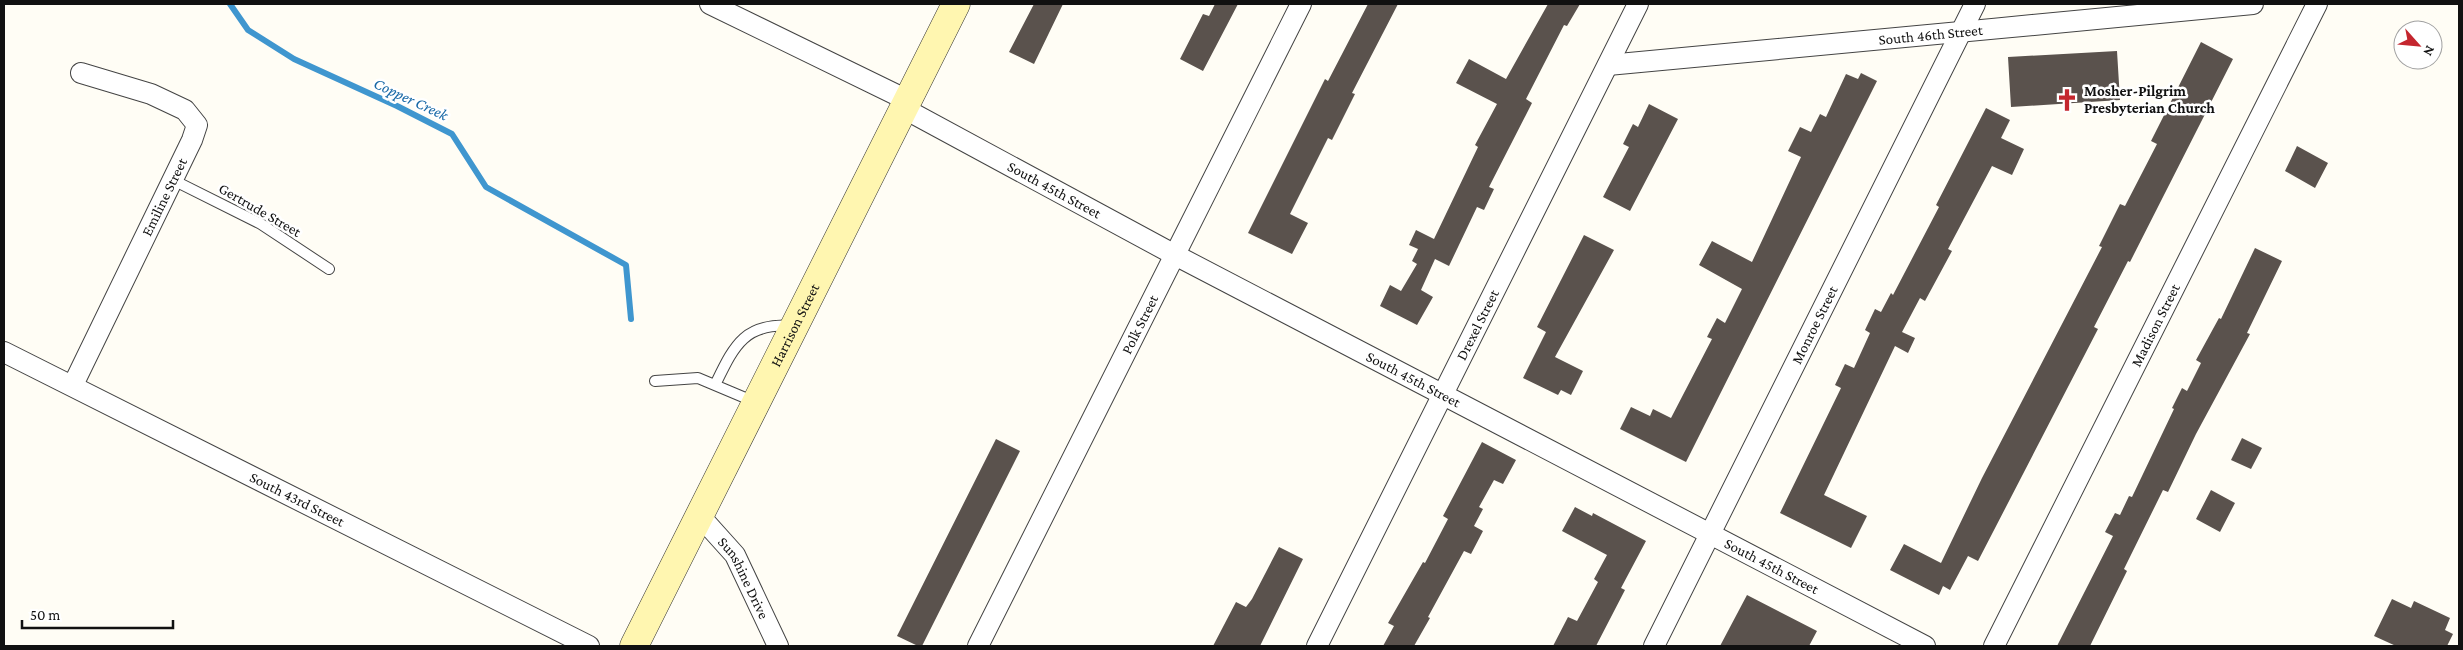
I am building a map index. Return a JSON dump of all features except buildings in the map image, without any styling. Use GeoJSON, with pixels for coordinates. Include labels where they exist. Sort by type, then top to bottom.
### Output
{"type":"FeatureCollection","features":[{"type":"Feature","properties":{"kind":"main road","name":"Harrison Street"},"geometry":{"type":"LineString","coordinates":[[634,646],[956,4]]}},
{"type":"Feature","properties":{"kind":"street","name":"South 45th Street"},"geometry":{"type":"LineString","coordinates":[[710,4],[905,104],[1175,255],[1925,646]]}},
{"type":"Feature","properties":{"kind":"street","name":"Polk Street"},"geometry":{"type":"LineString","coordinates":[[978,646],[1301,4]]}},
{"type":"Feature","properties":{"kind":"street","name":"Drexel Street"},"geometry":{"type":"LineString","coordinates":[[1317,646],[1638,4]]}},
{"type":"Feature","properties":{"kind":"street","name":"Monroe Street"},"geometry":{"type":"LineString","coordinates":[[1654,646],[1975,4]]}},
{"type":"Feature","properties":{"kind":"street","name":"South 46th Street"},"geometry":{"type":"LineString","coordinates":[[1608,65],[2253,4]]}},
{"type":"Feature","properties":{"kind":"street","name":"Madison Street"},"geometry":{"type":"LineString","coordinates":[[1994,646],[2317,4]]}},
{"type":"Feature","properties":{"kind":"street","name":"Emiline Street"},"geometry":{"type":"LineString","coordinates":[[73,386],[173,180],[197,125],[186,110],[151,94],[81,73]]}},
{"type":"Feature","properties":{"kind":"street","name":"South 43rd Street"},"geometry":{"type":"LineString","coordinates":[[4,352],[589,646]]}},
{"type":"Feature","properties":{"kind":"street","name":"Sunshine Drive"},"geometry":{"type":"LineString","coordinates":[[699,515],[735,555],[778,646]]}},
{"type":"Feature","properties":{"kind":"lane","name":"Gertrude Street"},"geometry":{"type":"LineString","coordinates":[[173,180],[261,224],[329,269]]}},
{"type":"Feature","properties":{"kind":"lane"},"geometry":{"type":"LineString","coordinates":[[715,385],[738,342],[764,326],[794,326]]}},
{"type":"Feature","properties":{"kind":"lane"},"geometry":{"type":"LineString","coordinates":[[655,381],[698,378],[756,402]]}},
{"type":"Feature","properties":{"kind":"waterway","name":"Copper Creek"},"geometry":{"type":"LineString","coordinates":[[230,4],[248,30],[294,59],[397,106],[452,134],[486,187],[626,265],[631,319]]}},
{"type":"Feature","properties":{"kind":"place","name":"Mosher-Pilgrim Presbyterian Church"},"geometry":{"type":"Point","coordinates":[2067,100]}}]}
